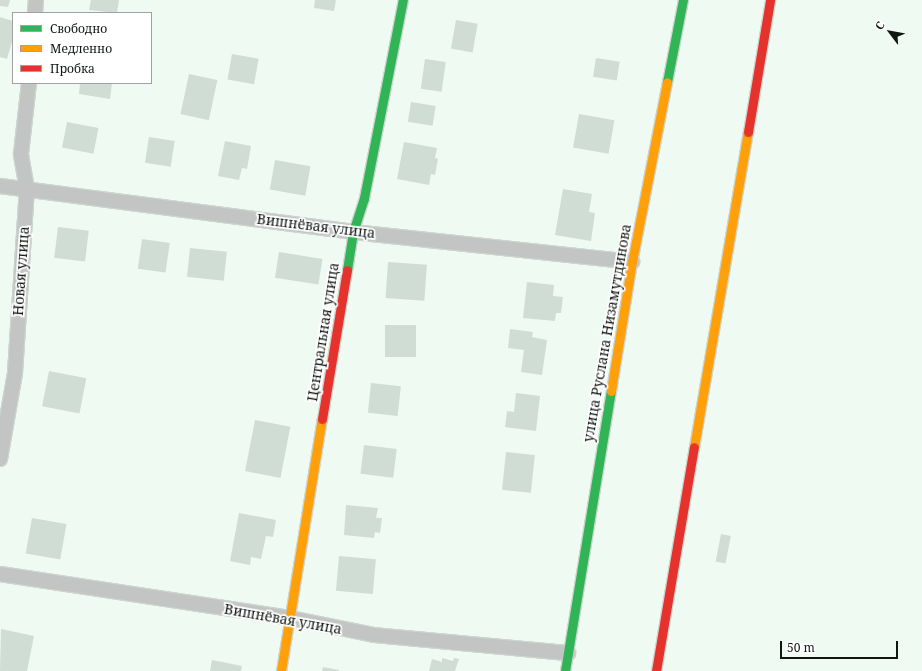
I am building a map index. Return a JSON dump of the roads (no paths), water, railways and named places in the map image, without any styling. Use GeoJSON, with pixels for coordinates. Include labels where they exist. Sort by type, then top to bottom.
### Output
{"type":"FeatureCollection","features":[{"type":"Feature","properties":{"kind":"street"},"geometry":{"type":"LineString","coordinates":[[35,12],[36,0]]}},
{"type":"Feature","properties":{"kind":"street","name":"Центральная улица"},"geometry":{"type":"LineString","coordinates":[[281,671],[353,232],[364,198],[403,0]]}},
{"type":"Feature","properties":{"kind":"street","name":"улица Руслана Низамутдинова"},"geometry":{"type":"LineString","coordinates":[[565,671],[632,262],[683,0]]}},
{"type":"Feature","properties":{"kind":"street"},"geometry":{"type":"LineString","coordinates":[[656,671],[770,0]]}},
{"type":"Feature","properties":{"kind":"street","name":"Новая улица"},"geometry":{"type":"LineString","coordinates":[[0,459],[15,374],[27,189],[21,154],[28,84]]}},
{"type":"Feature","properties":{"kind":"street","name":"Вишнёвая улица"},"geometry":{"type":"LineString","coordinates":[[0,186],[353,232],[632,262]]}},
{"type":"Feature","properties":{"kind":"street","name":"Вишнёвая улица"},"geometry":{"type":"LineString","coordinates":[[0,574],[290,618],[374,635],[568,653]]}}]}
